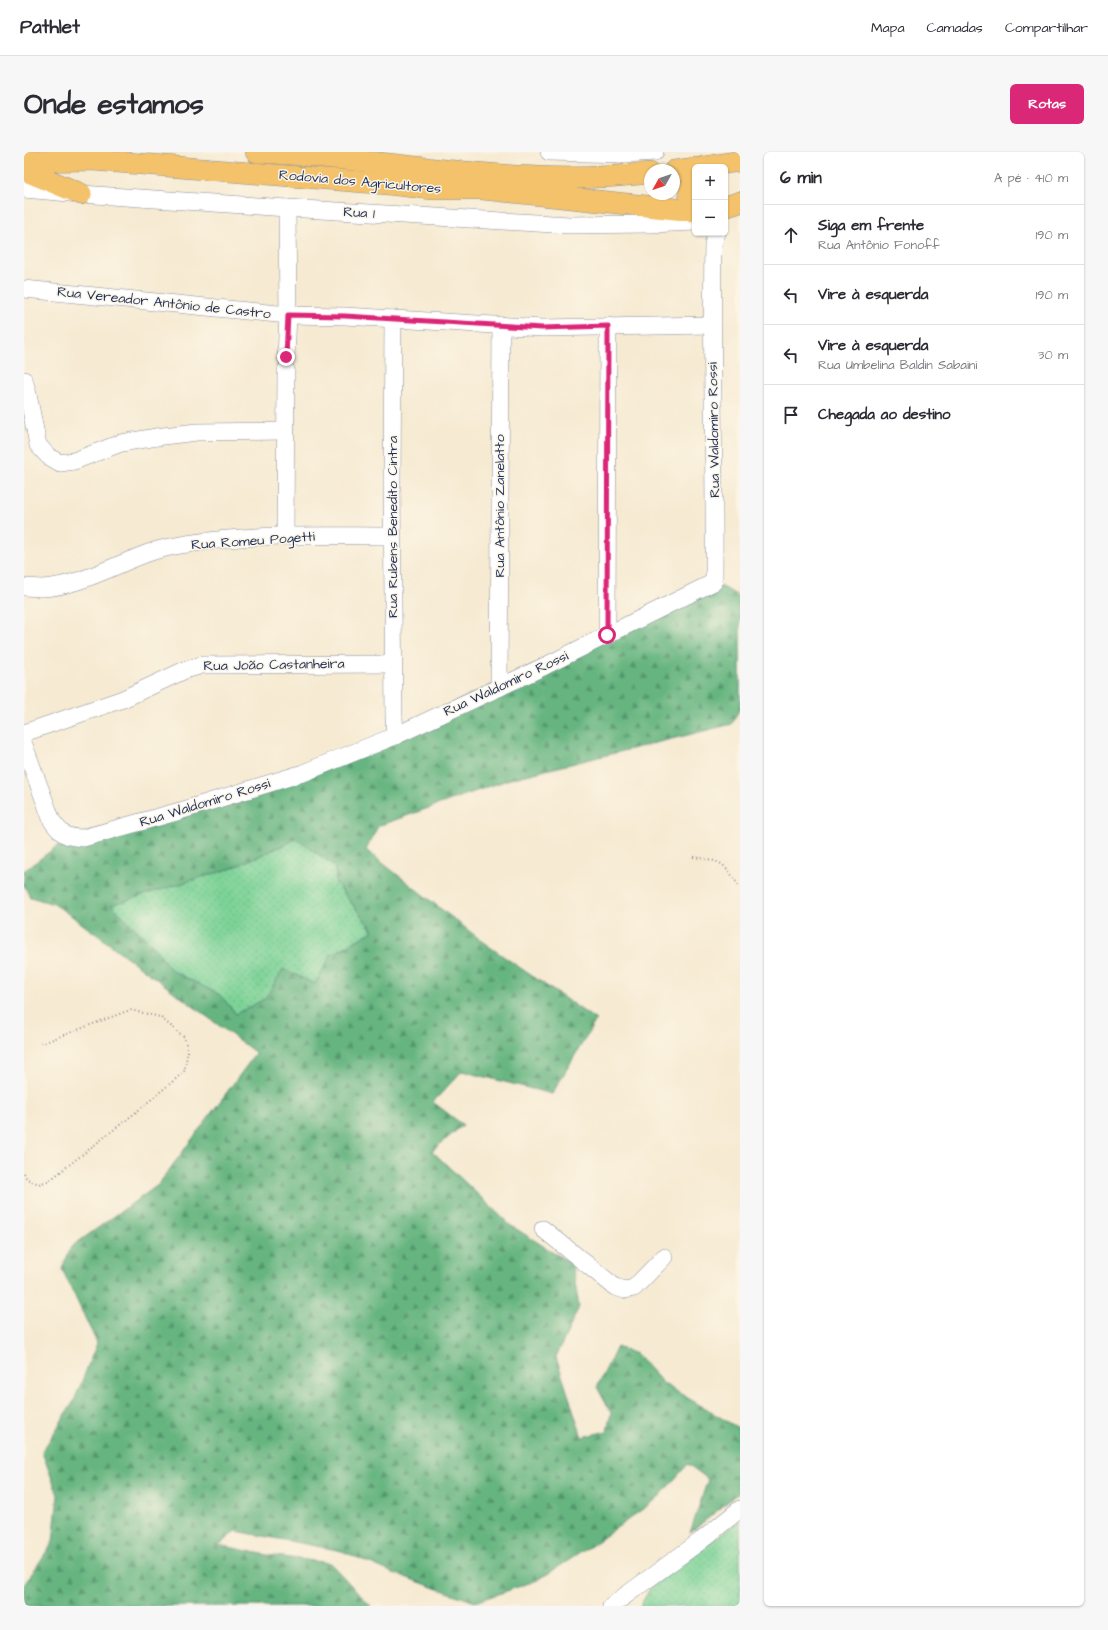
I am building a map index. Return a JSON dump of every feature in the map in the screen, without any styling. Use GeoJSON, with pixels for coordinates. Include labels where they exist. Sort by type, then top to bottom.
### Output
{"type":"FeatureCollection","features":[{"type":"Feature","properties":{"kind":"main road","name":"Rodovia dos Agricultores"},"geometry":{"type":"LineString","coordinates":[[256,152],[344,158],[438,169],[538,177],[613,177],[644,174]]}},
{"type":"Feature","properties":{"kind":"main road","name":"Rodovia dos Agricultores"},"geometry":{"type":"LineString","coordinates":[[24,161],[92,160],[380,183],[433,189],[482,189],[692,210]]}},
{"type":"Feature","properties":{"kind":"main road"},"geometry":{"type":"LineString","coordinates":[[722,164],[740,161]]}},
{"type":"Feature","properties":{"kind":"main road"},"geometry":{"type":"LineString","coordinates":[[680,170],[692,168]]}},
{"type":"Feature","properties":{"kind":"main road"},"geometry":{"type":"LineString","coordinates":[[728,171],[740,169]]}},
{"type":"Feature","properties":{"kind":"main road"},"geometry":{"type":"LineString","coordinates":[[24,170],[81,194]]}},
{"type":"Feature","properties":{"kind":"main road"},"geometry":{"type":"LineString","coordinates":[[692,185],[688,195],[692,205]]}},
{"type":"Feature","properties":{"kind":"street"},"geometry":{"type":"LineString","coordinates":[[549,152],[624,154],[655,152]]}},
{"type":"Feature","properties":{"kind":"street","name":"Rua 1"},"geometry":{"type":"LineString","coordinates":[[24,188],[81,194],[287,208],[569,225],[692,222]]}},
{"type":"Feature","properties":{"kind":"street"},"geometry":{"type":"LineString","coordinates":[[285,536],[284,431],[288,315],[287,208]]}},
{"type":"Feature","properties":{"kind":"street","name":"Rua Waldomiro Rossi"},"geometry":{"type":"LineString","coordinates":[[24,745],[52,821],[59,831],[69,837],[84,838],[180,811],[302,773],[395,736],[499,688],[714,582],[715,483],[712,325],[713,237]]}},
{"type":"Feature","properties":{"kind":"street","name":"Rua Vereador Antônio de Castro"},"geometry":{"type":"LineString","coordinates":[[24,289],[288,315],[393,319],[542,328],[712,325]]}},
{"type":"Feature","properties":{"kind":"street","name":"Rua Rubens Benedito Cintra"},"geometry":{"type":"LineString","coordinates":[[393,319],[392,536],[395,736]]}},
{"type":"Feature","properties":{"kind":"street","name":"Rua Antônio Zanelatto"},"geometry":{"type":"LineString","coordinates":[[499,688],[501,325]]}},
{"type":"Feature","properties":{"kind":"street"},"geometry":{"type":"LineString","coordinates":[[607,635],[608,326]]}},
{"type":"Feature","properties":{"kind":"street"},"geometry":{"type":"LineString","coordinates":[[25,387],[38,445],[48,456],[60,463],[74,461],[121,443],[163,436],[197,432],[284,431]]}},
{"type":"Feature","properties":{"kind":"street","name":"Rua Romeu Pogetti"},"geometry":{"type":"LineString","coordinates":[[24,587],[43,588],[66,584],[93,576],[152,552],[187,544],[231,539],[285,536],[392,536]]}},
{"type":"Feature","properties":{"kind":"street","name":"Rua João Castanheira"},"geometry":{"type":"LineString","coordinates":[[24,733],[123,699],[184,670],[202,665],[393,664]]}},
{"type":"Feature","properties":{"kind":"street"},"geometry":{"type":"LineString","coordinates":[[543,1229],[615,1287],[625,1290],[634,1288],[664,1257]]}},
{"type":"Feature","properties":{"kind":"street"},"geometry":{"type":"LineString","coordinates":[[611,1606],[702,1540],[740,1509]]}},
{"type":"Feature","properties":{"kind":"street"},"geometry":{"type":"LineString","coordinates":[[633,1606],[645,1582]]}},
{"type":"Feature","properties":{"kind":"path"},"geometry":{"type":"LineString","coordinates":[[693,857],[714,860],[721,863],[727,867],[740,888]]}},
{"type":"Feature","properties":{"kind":"path"},"geometry":{"type":"LineString","coordinates":[[24,1173],[26,1179],[39,1184],[50,1180],[184,1072],[188,1051],[184,1037],[160,1017],[130,1010],[40,1044]]}},
{"type":"Feature","properties":{"kind":"green space"},"geometry":{"type":"Polygon","coordinates":[[[714,582],[740,597],[740,708],[732,724],[510,779],[378,826],[366,850],[487,945],[596,1020],[552,1094],[462,1071],[433,1102],[463,1125],[432,1151],[510,1225],[572,1264],[579,1307],[556,1357],[582,1437],[607,1431],[611,1413],[597,1387],[617,1347],[636,1354],[664,1384],[740,1429],[740,1492],[690,1533],[708,1479],[688,1464],[658,1498],[594,1544],[538,1580],[475,1602],[391,1572],[342,1551],[236,1531],[219,1545],[267,1555],[330,1563],[371,1606],[24,1606],[24,1585],[53,1542],[58,1495],[42,1452],[74,1401],[97,1343],[62,1269],[71,1247],[158,1185],[256,1053],[73,917],[54,904],[30,897],[24,885],[24,871],[69,837],[303,773],[714,582]],[[297,839],[232,868],[111,905],[154,947],[171,970],[220,995],[236,1014],[265,999],[283,969],[315,984],[331,955],[373,931],[336,883],[335,866],[297,839]]]}},
{"type":"Feature","properties":{"kind":"green space"},"geometry":{"type":"Polygon","coordinates":[[[297,839],[335,866],[336,883],[373,931],[331,955],[315,984],[283,970],[265,999],[236,1014],[220,995],[171,970],[154,947],[110,904],[232,868],[297,839]]]}},
{"type":"Feature","properties":{"kind":"green space"},"geometry":{"type":"Polygon","coordinates":[[[740,1520],[740,1606],[640,1606],[651,1587],[740,1520]]]}},
{"type":"Feature","properties":{"kind":"route"},"geometry":{"type":"LineString","coordinates":[[286,357],[288,315],[345,316],[542,328],[608,326],[607,635]]}}]}
